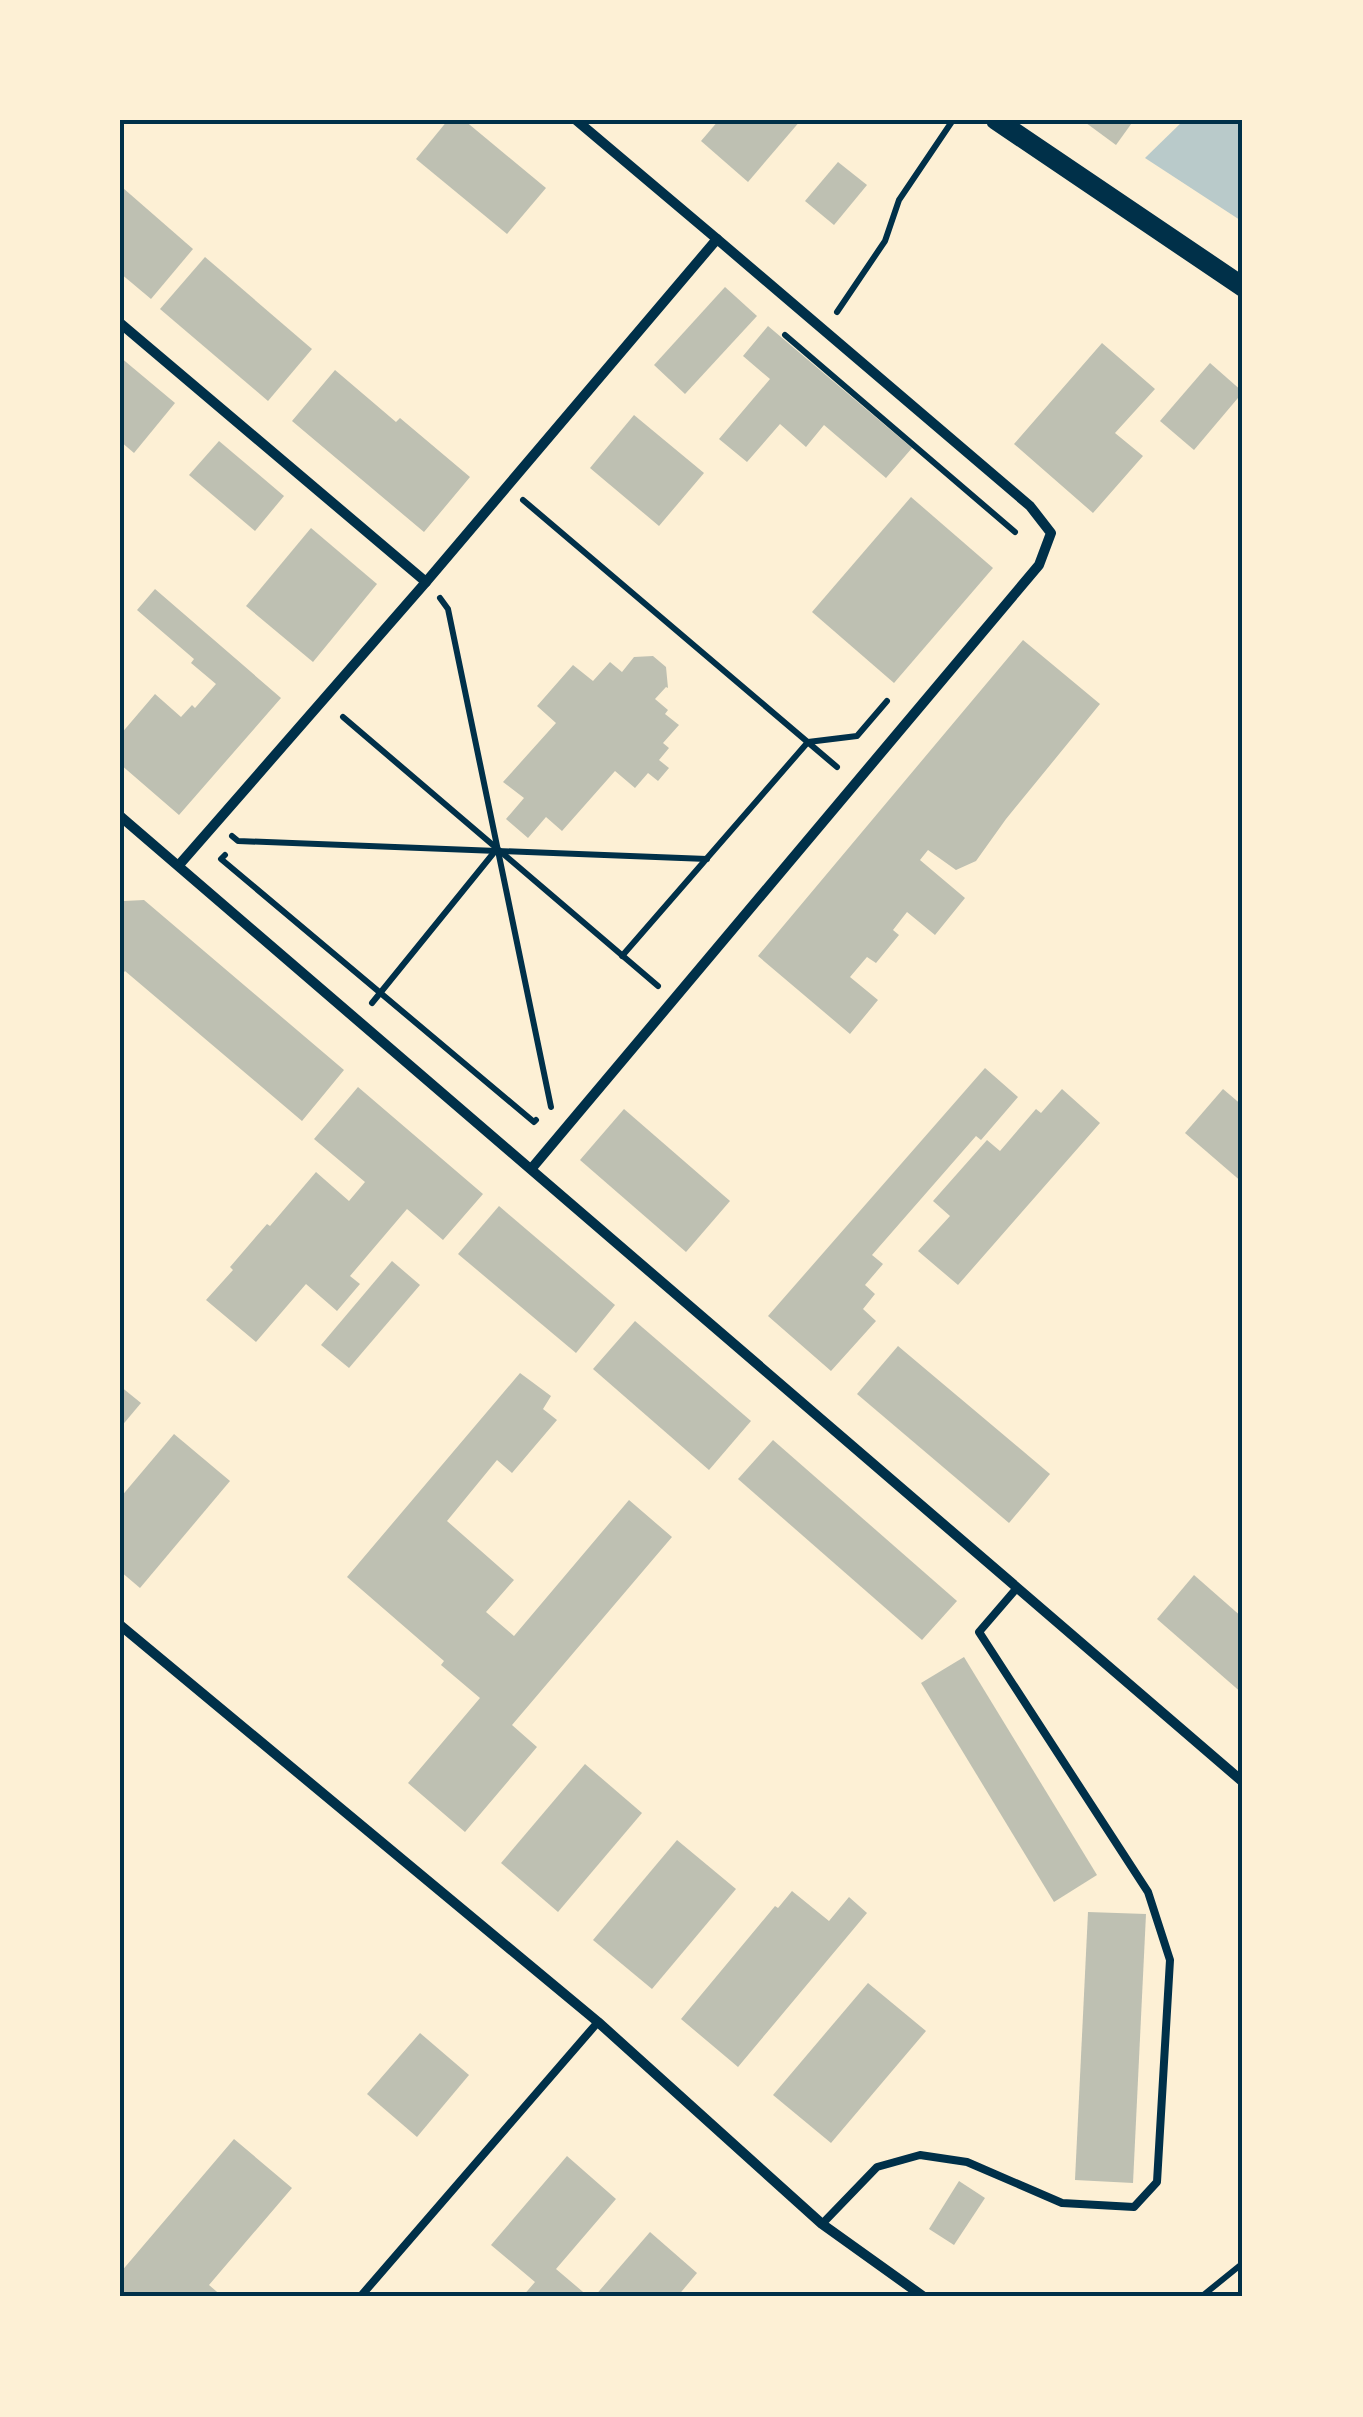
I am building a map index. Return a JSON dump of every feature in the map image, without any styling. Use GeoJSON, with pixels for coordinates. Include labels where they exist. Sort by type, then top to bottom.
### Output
{"type":"FeatureCollection","features":[{"type":"Feature","properties":{"kind":"main road"},"geometry":{"type":"LineString","coordinates":[[996,120],[1243,287]]}},
{"type":"Feature","properties":{"kind":"street"},"geometry":{"type":"LineString","coordinates":[[532,1168],[1039,565],[1051,533],[1030,506],[576,120]]}},
{"type":"Feature","properties":{"kind":"street"},"geometry":{"type":"LineString","coordinates":[[179,865],[426,582],[717,238]]}},
{"type":"Feature","properties":{"kind":"street"},"geometry":{"type":"LineString","coordinates":[[120,323],[426,582]]}},
{"type":"Feature","properties":{"kind":"street"},"geometry":{"type":"LineString","coordinates":[[122,821],[179,865],[1243,1782]]}},
{"type":"Feature","properties":{"kind":"street"},"geometry":{"type":"LineString","coordinates":[[120,1625],[598,2022],[822,2224],[924,2297]]}},
{"type":"Feature","properties":{"kind":"lane"},"geometry":{"type":"LineString","coordinates":[[822,2224],[877,2167],[920,2155],[967,2162],[1062,2204],[1134,2207],[1157,2182],[1170,1960],[1148,1892],[979,1632],[1016,1589]]}},
{"type":"Feature","properties":{"kind":"lane"},"geometry":{"type":"LineString","coordinates":[[360,2297],[598,2022]]}},
{"type":"Feature","properties":{"kind":"path"},"geometry":{"type":"LineString","coordinates":[[825,330],[884,241],[900,200],[953,120]]}},
{"type":"Feature","properties":{"kind":"path"},"geometry":{"type":"LineString","coordinates":[[777,328],[1027,542]]}},
{"type":"Feature","properties":{"kind":"path"},"geometry":{"type":"LineString","coordinates":[[506,486],[856,782]]}},
{"type":"Feature","properties":{"kind":"path"},"geometry":{"type":"LineString","coordinates":[[426,582],[448,608],[550,1106],[570,1124]]}},
{"type":"Feature","properties":{"kind":"path"},"geometry":{"type":"LineString","coordinates":[[442,601],[454,587]]}},
{"type":"Feature","properties":{"kind":"path"},"geometry":{"type":"LineString","coordinates":[[622,956],[808,742],[857,736],[896,691]]}},
{"type":"Feature","properties":{"kind":"path"},"geometry":{"type":"LineString","coordinates":[[332,731],[343,717],[674,1000]]}},
{"type":"Feature","properties":{"kind":"path"},"geometry":{"type":"LineString","coordinates":[[215,823],[238,841],[706,859]]}},
{"type":"Feature","properties":{"kind":"path"},"geometry":{"type":"LineString","coordinates":[[250,828],[221,859],[534,1122],[561,1092]]}},
{"type":"Feature","properties":{"kind":"path"},"geometry":{"type":"LineString","coordinates":[[358,1019],[496,850]]}},
{"type":"Feature","properties":{"kind":"path"},"geometry":{"type":"LineString","coordinates":[[640,995],[652,981]]}},
{"type":"Feature","properties":{"kind":"path"},"geometry":{"type":"LineString","coordinates":[[1200,2297],[1243,2264]]}},
{"type":"Feature","properties":{"kind":"shaded area"},"geometry":{"type":"Polygon","coordinates":[[[1184,120],[1243,120],[1243,222],[1145,158],[1184,120]]]}},
{"type":"Feature","properties":{"kind":"building"},"geometry":{"type":"Polygon","coordinates":[[[448,120],[464,120],[546,188],[507,234],[416,159],[448,120]]]}},
{"type":"Feature","properties":{"kind":"building"},"geometry":{"type":"Polygon","coordinates":[[[719,120],[801,120],[748,182],[701,141],[719,120]]]}},
{"type":"Feature","properties":{"kind":"building"},"geometry":{"type":"Polygon","coordinates":[[[1082,120],[1134,120],[1116,145],[1082,120]]]}},
{"type":"Feature","properties":{"kind":"building"},"geometry":{"type":"Polygon","coordinates":[[[838,162],[867,185],[834,225],[805,201],[838,162]]]}},
{"type":"Feature","properties":{"kind":"building"},"geometry":{"type":"Polygon","coordinates":[[[123,188],[193,249],[151,299],[120,273],[123,188]]]}},
{"type":"Feature","properties":{"kind":"building"},"geometry":{"type":"Polygon","coordinates":[[[205,257],[312,349],[268,401],[160,309],[205,257]]]}},
{"type":"Feature","properties":{"kind":"building"},"geometry":{"type":"Polygon","coordinates":[[[725,287],[757,316],[685,394],[654,365],[725,287]]]}},
{"type":"Feature","properties":{"kind":"building"},"geometry":{"type":"Polygon","coordinates":[[[768,326],[912,448],[886,478],[824,425],[806,447],[780,424],[747,462],[719,439],[770,379],[743,356],[768,326]]]}},
{"type":"Feature","properties":{"kind":"building"},"geometry":{"type":"Polygon","coordinates":[[[1102,343],[1155,389],[1115,433],[1143,456],[1093,513],[1014,444],[1102,343]]]}},
{"type":"Feature","properties":{"kind":"building"},"geometry":{"type":"Polygon","coordinates":[[[120,357],[175,403],[134,453],[120,441],[120,357]]]}},
{"type":"Feature","properties":{"kind":"building"},"geometry":{"type":"Polygon","coordinates":[[[1210,363],[1243,392],[1194,450],[1160,421],[1210,363]]]}},
{"type":"Feature","properties":{"kind":"building"},"geometry":{"type":"Polygon","coordinates":[[[335,370],[470,477],[424,532],[292,421],[335,370]]]}},
{"type":"Feature","properties":{"kind":"building"},"geometry":{"type":"Polygon","coordinates":[[[634,415],[704,473],[659,526],[590,468],[634,415]]]}},
{"type":"Feature","properties":{"kind":"building"},"geometry":{"type":"Polygon","coordinates":[[[219,441],[284,496],[255,531],[189,475],[219,441]]]}},
{"type":"Feature","properties":{"kind":"building"},"geometry":{"type":"Polygon","coordinates":[[[911,497],[993,568],[894,683],[812,612],[911,497]]]}},
{"type":"Feature","properties":{"kind":"building"},"geometry":{"type":"Polygon","coordinates":[[[311,528],[377,584],[313,662],[246,606],[311,528]]]}},
{"type":"Feature","properties":{"kind":"building"},"geometry":{"type":"Polygon","coordinates":[[[155,589],[281,698],[179,815],[120,764],[120,735],[155,694],[181,717],[192,705],[195,708],[216,684],[191,663],[194,659],[137,610],[155,589]]]}},
{"type":"Feature","properties":{"kind":"building"},"geometry":{"type":"Polygon","coordinates":[[[1023,640],[1100,704],[976,861],[956,870],[928,850],[920,860],[965,898],[935,935],[907,912],[893,930],[899,935],[876,963],[867,957],[850,977],[878,1000],[850,1034],[758,956],[1023,640]]]}},
{"type":"Feature","properties":{"kind":"building"},"geometry":{"type":"Polygon","coordinates":[[[653,656],[666,667],[668,688],[655,699],[679,725],[663,743],[669,748],[659,760],[669,768],[658,781],[648,773],[635,788],[615,771],[562,831],[546,817],[528,838],[506,819],[524,798],[503,782],[556,723],[537,706],[573,665],[593,681],[610,662],[622,672],[634,657],[653,656]]]}},
{"type":"Feature","properties":{"kind":"building"},"geometry":{"type":"Polygon","coordinates":[[[144,900],[344,1070],[302,1121],[125,971],[120,977],[120,906],[124,901],[144,900]]]}},
{"type":"Feature","properties":{"kind":"building"},"geometry":{"type":"Polygon","coordinates":[[[985,1068],[1018,1097],[981,1140],[976,1136],[872,1255],[883,1264],[865,1285],[875,1294],[863,1309],[876,1321],[831,1371],[768,1316],[985,1068]]]}},
{"type":"Feature","properties":{"kind":"building"},"geometry":{"type":"Polygon","coordinates":[[[358,1087],[483,1194],[443,1240],[407,1209],[350,1276],[360,1284],[337,1311],[306,1284],[256,1342],[206,1300],[233,1270],[230,1267],[316,1172],[349,1201],[365,1182],[314,1139],[358,1087]]]}},
{"type":"Feature","properties":{"kind":"building"},"geometry":{"type":"Polygon","coordinates":[[[1062,1089],[1100,1123],[958,1285],[918,1251],[950,1216],[933,1201],[987,1140],[1000,1151],[1036,1109],[1041,1113],[1062,1089]]]}},
{"type":"Feature","properties":{"kind":"building"},"geometry":{"type":"Polygon","coordinates":[[[1223,1089],[1243,1106],[1243,1183],[1185,1133],[1223,1089]]]}},
{"type":"Feature","properties":{"kind":"building"},"geometry":{"type":"Polygon","coordinates":[[[624,1109],[730,1201],[686,1252],[580,1160],[624,1109]]]}},
{"type":"Feature","properties":{"kind":"building"},"geometry":{"type":"Polygon","coordinates":[[[499,1206],[615,1305],[576,1353],[458,1254],[499,1206]]]}},
{"type":"Feature","properties":{"kind":"building"},"geometry":{"type":"Polygon","coordinates":[[[392,1261],[420,1285],[349,1368],[321,1345],[392,1261]]]}},
{"type":"Feature","properties":{"kind":"building"},"geometry":{"type":"Polygon","coordinates":[[[635,1321],[751,1421],[709,1470],[593,1369],[635,1321]]]}},
{"type":"Feature","properties":{"kind":"building"},"geometry":{"type":"Polygon","coordinates":[[[898,1346],[1050,1474],[1009,1523],[857,1394],[898,1346]]]}},
{"type":"Feature","properties":{"kind":"building"},"geometry":{"type":"Polygon","coordinates":[[[520,1373],[551,1396],[543,1409],[557,1420],[512,1473],[497,1460],[447,1521],[514,1580],[486,1612],[514,1636],[629,1500],[672,1537],[512,1725],[537,1747],[465,1832],[408,1783],[480,1698],[441,1665],[444,1661],[347,1577],[520,1373]]]}},
{"type":"Feature","properties":{"kind":"building"},"geometry":{"type":"Polygon","coordinates":[[[120,1386],[141,1403],[120,1428],[120,1386]]]}},
{"type":"Feature","properties":{"kind":"building"},"geometry":{"type":"Polygon","coordinates":[[[174,1434],[230,1481],[140,1588],[120,1571],[120,1498],[174,1434]]]}},
{"type":"Feature","properties":{"kind":"building"},"geometry":{"type":"Polygon","coordinates":[[[773,1440],[957,1601],[922,1640],[738,1479],[773,1440]]]}},
{"type":"Feature","properties":{"kind":"building"},"geometry":{"type":"Polygon","coordinates":[[[1194,1575],[1243,1618],[1243,1694],[1157,1619],[1194,1575]]]}},
{"type":"Feature","properties":{"kind":"building"},"geometry":{"type":"Polygon","coordinates":[[[964,1657],[1097,1875],[1054,1902],[921,1683],[964,1657]]]}},
{"type":"Feature","properties":{"kind":"building"},"geometry":{"type":"Polygon","coordinates":[[[585,1764],[642,1813],[558,1912],[501,1863],[585,1764]]]}},
{"type":"Feature","properties":{"kind":"building"},"geometry":{"type":"Polygon","coordinates":[[[677,1840],[736,1889],[652,1989],[593,1940],[677,1840]]]}},
{"type":"Feature","properties":{"kind":"building"},"geometry":{"type":"Polygon","coordinates":[[[792,1891],[829,1921],[849,1897],[867,1913],[738,2067],[681,2019],[775,1906],[778,1908],[792,1891]]]}},
{"type":"Feature","properties":{"kind":"building"},"geometry":{"type":"Polygon","coordinates":[[[1088,1912],[1146,1914],[1133,2183],[1075,2180],[1088,1912]]]}},
{"type":"Feature","properties":{"kind":"building"},"geometry":{"type":"Polygon","coordinates":[[[868,1983],[926,2031],[831,2143],[773,2095],[868,1983]]]}},
{"type":"Feature","properties":{"kind":"building"},"geometry":{"type":"Polygon","coordinates":[[[420,2033],[469,2075],[417,2137],[367,2094],[420,2033]]]}},
{"type":"Feature","properties":{"kind":"building"},"geometry":{"type":"Polygon","coordinates":[[[234,2139],[292,2188],[209,2285],[223,2297],[120,2297],[120,2273],[234,2139]]]}},
{"type":"Feature","properties":{"kind":"building"},"geometry":{"type":"Polygon","coordinates":[[[567,2156],[616,2199],[556,2269],[589,2297],[522,2297],[535,2282],[491,2245],[567,2156]]]}},
{"type":"Feature","properties":{"kind":"building"},"geometry":{"type":"Polygon","coordinates":[[[959,2181],[985,2198],[954,2245],[929,2229],[959,2181]]]}},
{"type":"Feature","properties":{"kind":"building"},"geometry":{"type":"Polygon","coordinates":[[[650,2232],[697,2273],[677,2297],[594,2297],[650,2232]]]}}]}
